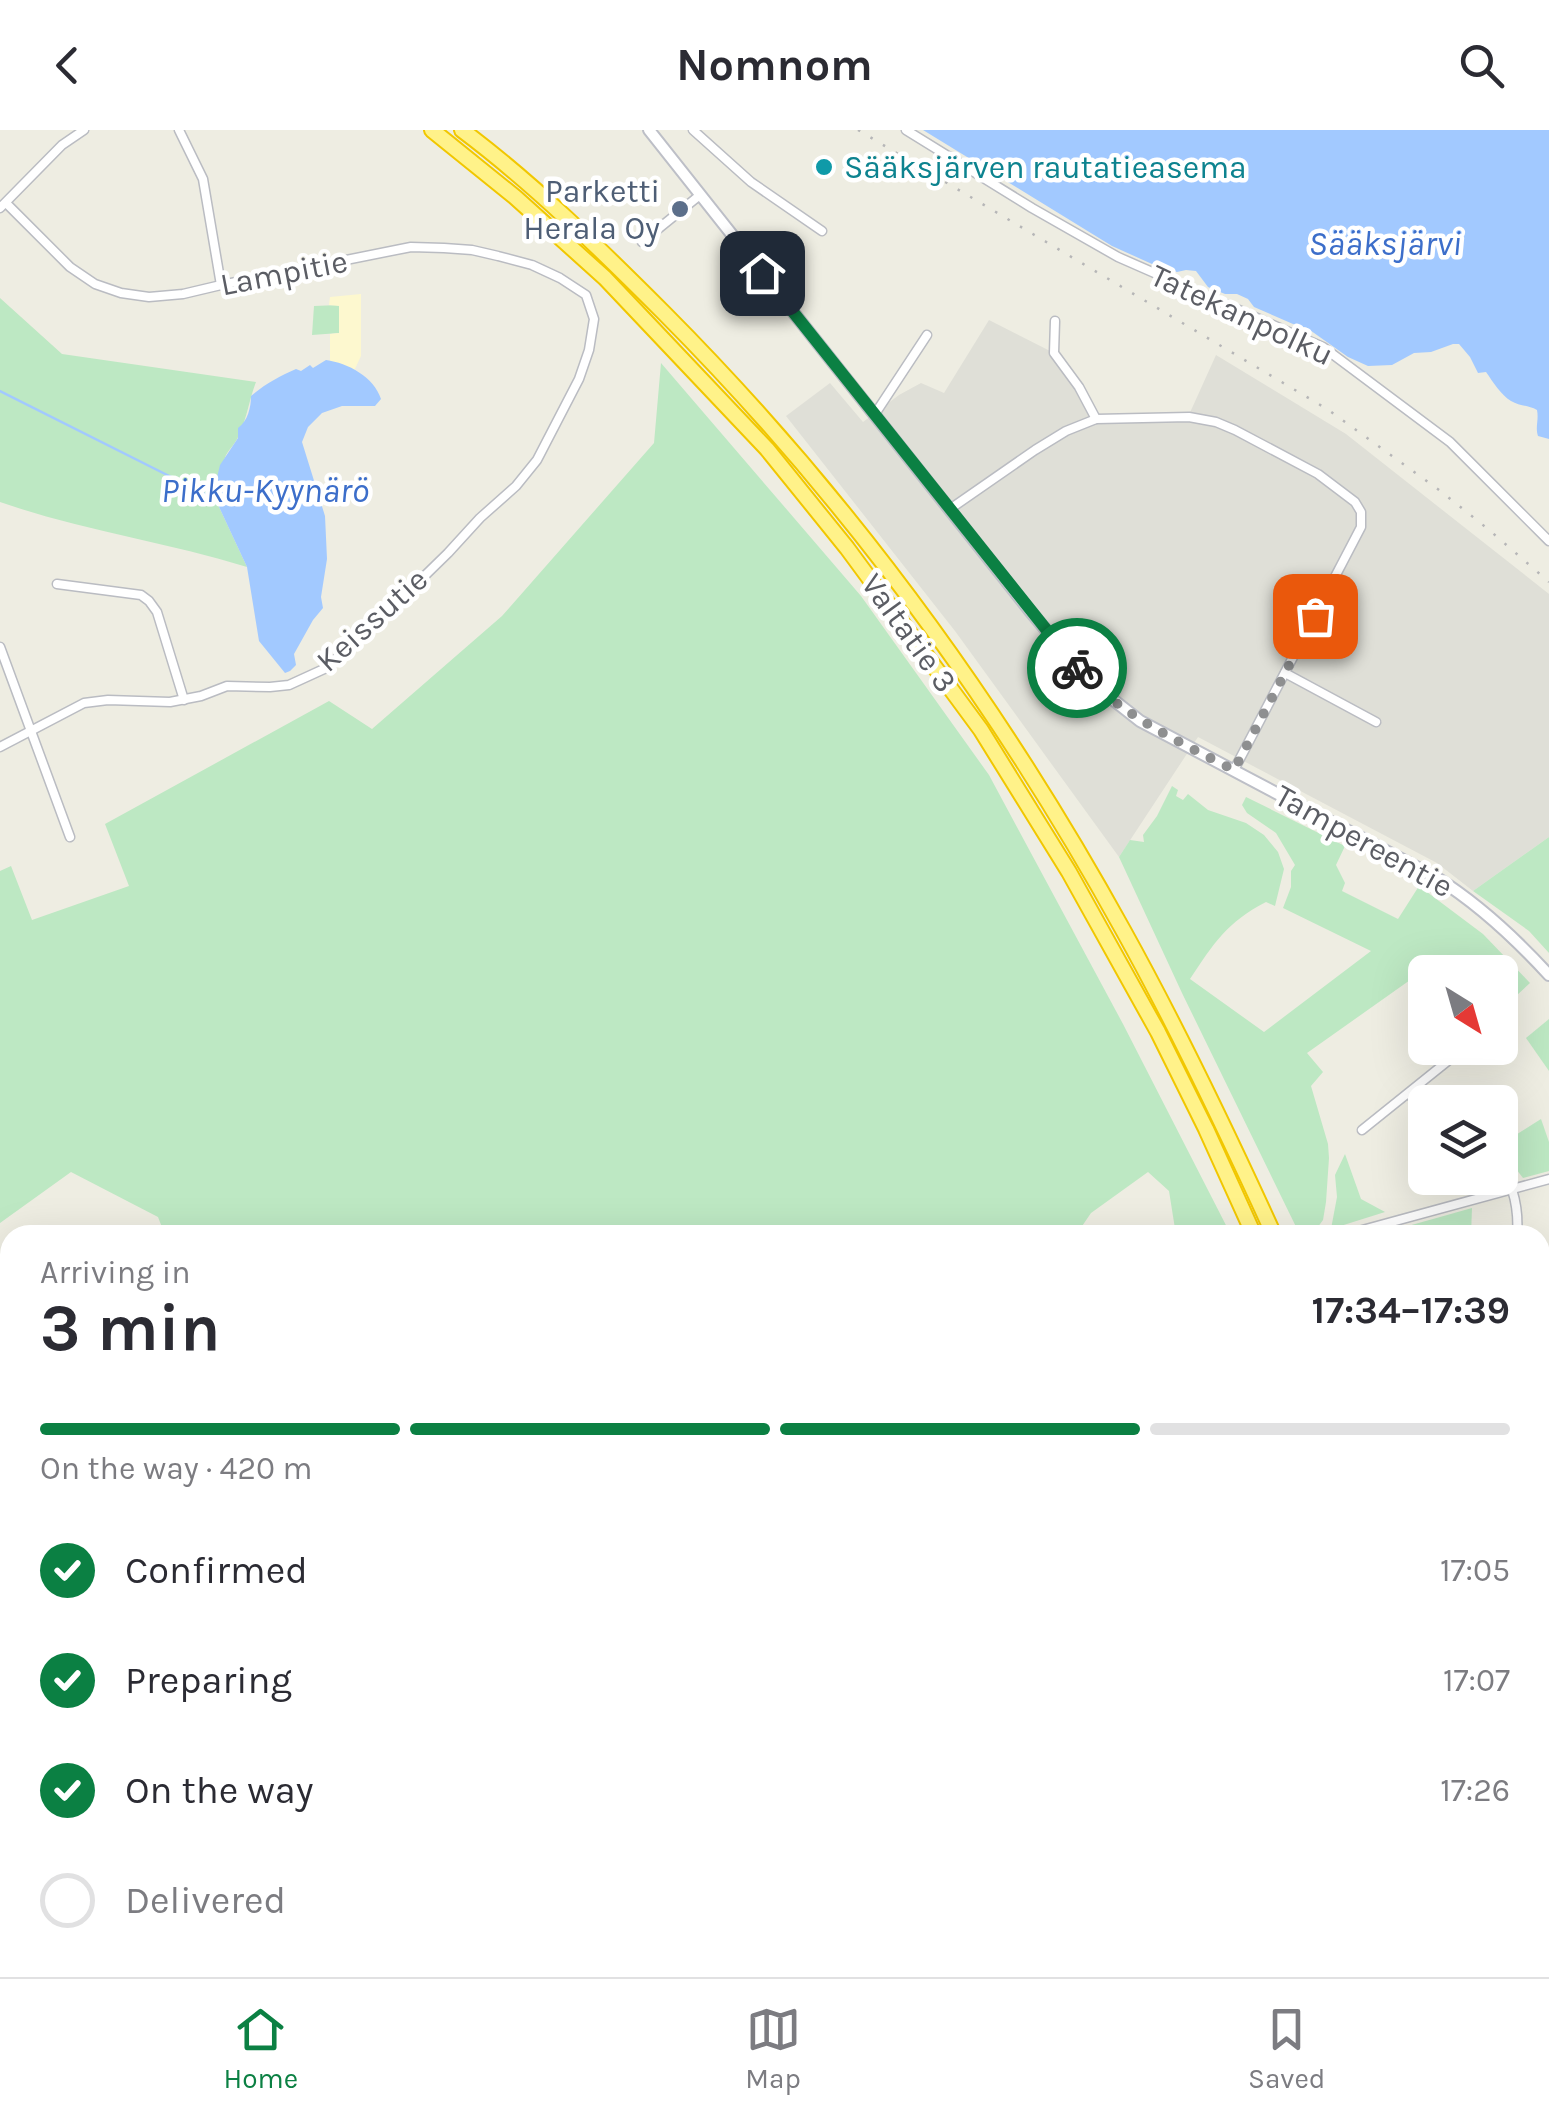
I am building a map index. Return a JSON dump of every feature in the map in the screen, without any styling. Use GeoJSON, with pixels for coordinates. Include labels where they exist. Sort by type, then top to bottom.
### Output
{"type":"FeatureCollection","features":[{"type":"Feature","properties":{"kind":"highway","name":"Valtatie 3"},"geometry":{"type":"LineString","coordinates":[[432,130],[515,197],[604,278],[767,449],[858,563],[981,730],[1069,872],[1158,1032],[1249,1225]]}},
{"type":"Feature","properties":{"kind":"highway","name":"Valtatie 3"},"geometry":{"type":"LineString","coordinates":[[462,130],[618,267],[719,370],[821,484],[932,629],[1040,789],[1123,929],[1222,1121],[1269,1225]]}},
{"type":"Feature","properties":{"kind":"main road","name":"Tampereentie"},"geometry":{"type":"LineString","coordinates":[[649,130],[1088,680],[1140,721],[1410,862],[1472,900],[1549,975]]}},
{"type":"Feature","properties":{"kind":"street"},"geometry":{"type":"LineString","coordinates":[[3,205],[62,145],[84,130]]}},
{"type":"Feature","properties":{"kind":"street"},"geometry":{"type":"LineString","coordinates":[[180,130],[203,179],[221,284]]}},
{"type":"Feature","properties":{"kind":"street"},"geometry":{"type":"LineString","coordinates":[[693,130],[751,182],[822,231]]}},
{"type":"Feature","properties":{"kind":"street","name":"Tatekanpolku"},"geometry":{"type":"LineString","coordinates":[[906,130],[1118,257],[1322,347],[1450,442],[1549,540]]}},
{"type":"Feature","properties":{"kind":"street"},"geometry":{"type":"LineString","coordinates":[[642,242],[700,195]]}},
{"type":"Feature","properties":{"kind":"street","name":"Lampitie"},"geometry":{"type":"LineString","coordinates":[[3,205],[70,267],[94,284],[121,293],[183,294],[410,247],[472,250],[532,266],[560,278],[586,296]]}},
{"type":"Feature","properties":{"kind":"street","name":"Keissutie"},"geometry":{"type":"LineString","coordinates":[[0,748],[84,703],[184,700],[226,686],[270,688],[290,685],[324,669],[448,553],[537,460],[580,379],[589,350],[594,319],[586,296]]}},
{"type":"Feature","properties":{"kind":"street"},"geometry":{"type":"LineString","coordinates":[[1056,321],[1054,353],[1079,387],[1096,420]]}},
{"type":"Feature","properties":{"kind":"street"},"geometry":{"type":"LineString","coordinates":[[875,414],[927,335]]}},
{"type":"Feature","properties":{"kind":"street"},"geometry":{"type":"LineString","coordinates":[[950,509],[1066,431],[1096,420],[1188,417],[1216,422],[1270,447],[1318,474],[1355,502],[1361,512],[1360,526],[1234,770]]}},
{"type":"Feature","properties":{"kind":"street"},"geometry":{"type":"LineString","coordinates":[[57,584],[141,595],[149,600],[157,612],[184,700]]}},
{"type":"Feature","properties":{"kind":"street"},"geometry":{"type":"LineString","coordinates":[[0,647],[70,836]]}},
{"type":"Feature","properties":{"kind":"street"},"geometry":{"type":"LineString","coordinates":[[1286,673],[1376,722]]}},
{"type":"Feature","properties":{"kind":"street"},"geometry":{"type":"LineString","coordinates":[[1418,1085],[1443,1065]]}},
{"type":"Feature","properties":{"kind":"street"},"geometry":{"type":"LineString","coordinates":[[1362,1130],[1408,1093]]}},
{"type":"Feature","properties":{"kind":"street"},"geometry":{"type":"LineString","coordinates":[[1518,1187],[1549,1179]]}},
{"type":"Feature","properties":{"kind":"street"},"geometry":{"type":"LineString","coordinates":[[1381,1225],[1490,1195]]}},
{"type":"Feature","properties":{"kind":"street"},"geometry":{"type":"LineString","coordinates":[[1513,1195],[1518,1225]]}},
{"type":"Feature","properties":{"kind":"shaded area"},"geometry":{"type":"Polygon","coordinates":[[[989,320],[1054,353],[1096,419],[1188,417],[1216,355],[1346,434],[1549,594],[1549,837],[1473,891],[1437,863],[1198,737],[1119,857],[955,631],[786,416],[830,383],[863,422],[921,383],[944,393],[989,320]]]}},
{"type":"Feature","properties":{"kind":"green space"},"geometry":{"type":"Polygon","coordinates":[[[0,298],[62,354],[256,382],[242,429],[226,455],[213,494],[247,567],[0,502],[0,298]]]}},
{"type":"Feature","properties":{"kind":"green space"},"geometry":{"type":"Polygon","coordinates":[[[339,305],[339,333],[312,335],[314,306],[339,305]]]}},
{"type":"Feature","properties":{"kind":"green space"},"geometry":{"type":"Polygon","coordinates":[[[661,363],[861,596],[989,775],[1226,1225],[1174,1225],[1169,1191],[1148,1172],[1091,1213],[1083,1225],[161,1225],[158,1217],[71,1172],[0,1223],[0,871],[11,866],[32,920],[129,886],[105,824],[329,701],[372,729],[502,616],[654,443],[661,363]]]}},
{"type":"Feature","properties":{"kind":"green space"},"geometry":{"type":"Polygon","coordinates":[[[1172,786],[1178,790],[1176,796],[1183,800],[1188,794],[1208,810],[1246,823],[1264,835],[1278,852],[1284,869],[1275,906],[1266,902],[1231,926],[1190,979],[1264,1032],[1371,951],[1283,908],[1295,865],[1276,833],[1247,813],[1242,805],[1246,797],[1345,846],[1336,865],[1345,883],[1342,891],[1398,919],[1419,886],[1483,934],[1503,955],[1408,955],[1408,981],[1307,1053],[1323,1072],[1311,1086],[1329,1158],[1326,1202],[1319,1225],[1295,1225],[1119,857],[1130,840],[1144,842],[1143,835],[1172,786]]]}},
{"type":"Feature","properties":{"kind":"green space"},"geometry":{"type":"Polygon","coordinates":[[[1549,837],[1549,953],[1529,931],[1473,891],[1549,837]]]}},
{"type":"Feature","properties":{"kind":"green space"},"geometry":{"type":"Polygon","coordinates":[[[1518,970],[1530,983],[1518,994],[1518,970]]]}},
{"type":"Feature","properties":{"kind":"green space"},"geometry":{"type":"Polygon","coordinates":[[[1549,1019],[1549,1071],[1526,1038],[1549,1019]]]}},
{"type":"Feature","properties":{"kind":"green space"},"geometry":{"type":"Polygon","coordinates":[[[1541,1119],[1549,1142],[1549,1171],[1523,1178],[1518,1172],[1518,1133],[1541,1119]]]}},
{"type":"Feature","properties":{"kind":"green space"},"geometry":{"type":"Polygon","coordinates":[[[1345,1154],[1361,1199],[1385,1212],[1332,1225],[1337,1197],[1335,1175],[1345,1154]]]}},
{"type":"Feature","properties":{"kind":"green space"},"geometry":{"type":"Polygon","coordinates":[[[1472,1208],[1471,1225],[1412,1225],[1472,1208]]]}},
{"type":"Feature","properties":{"kind":"sand"},"geometry":{"type":"Polygon","coordinates":[[[361,294],[361,356],[354,371],[330,361],[330,334],[339,333],[339,306],[329,305],[330,297],[361,294]]]}},
{"type":"Feature","properties":{"kind":"water","name":"Sääksjärvi"},"geometry":{"type":"Polygon","coordinates":[[[923,130],[1549,130],[1549,439],[1538,436],[1537,410],[1507,398],[1486,372],[1478,373],[1459,344],[1414,353],[1392,365],[1368,366],[1307,328],[1254,307],[1237,294],[1208,287],[1196,271],[1177,272],[1112,246],[923,130]]]}},
{"type":"Feature","properties":{"kind":"water","name":"Pikku-Kyynärö"},"geometry":{"type":"Polygon","coordinates":[[[326,360],[359,372],[373,384],[381,399],[375,406],[342,406],[322,413],[308,427],[302,442],[325,516],[327,559],[323,608],[294,654],[296,665],[285,673],[259,641],[247,567],[213,494],[220,465],[238,438],[251,396],[284,374],[310,365],[313,368],[326,360]]]}},
{"type":"Feature","properties":{"kind":"waterway"},"geometry":{"type":"LineString","coordinates":[[0,391],[215,499]]}},
{"type":"Feature","properties":{"kind":"railway"},"geometry":{"type":"LineString","coordinates":[[858,130],[1327,409],[1439,490],[1549,582]]}},
{"type":"Feature","properties":{"kind":"way so far"},"geometry":{"type":"LineString","coordinates":[[1077,668],[1140,721],[1234,770],[1315,616]]}},
{"type":"Feature","properties":{"kind":"place","name":"Sääksjärven rautatieasema"},"geometry":{"type":"Point","coordinates":[824,167]}},
{"type":"Feature","properties":{"kind":"place","name":"Parketti Herala Oy"},"geometry":{"type":"Point","coordinates":[680,209]}},
{"type":"Feature","properties":{"kind":"route"},"geometry":{"type":"LineString","coordinates":[[762,273],[1077,668]]}}]}
